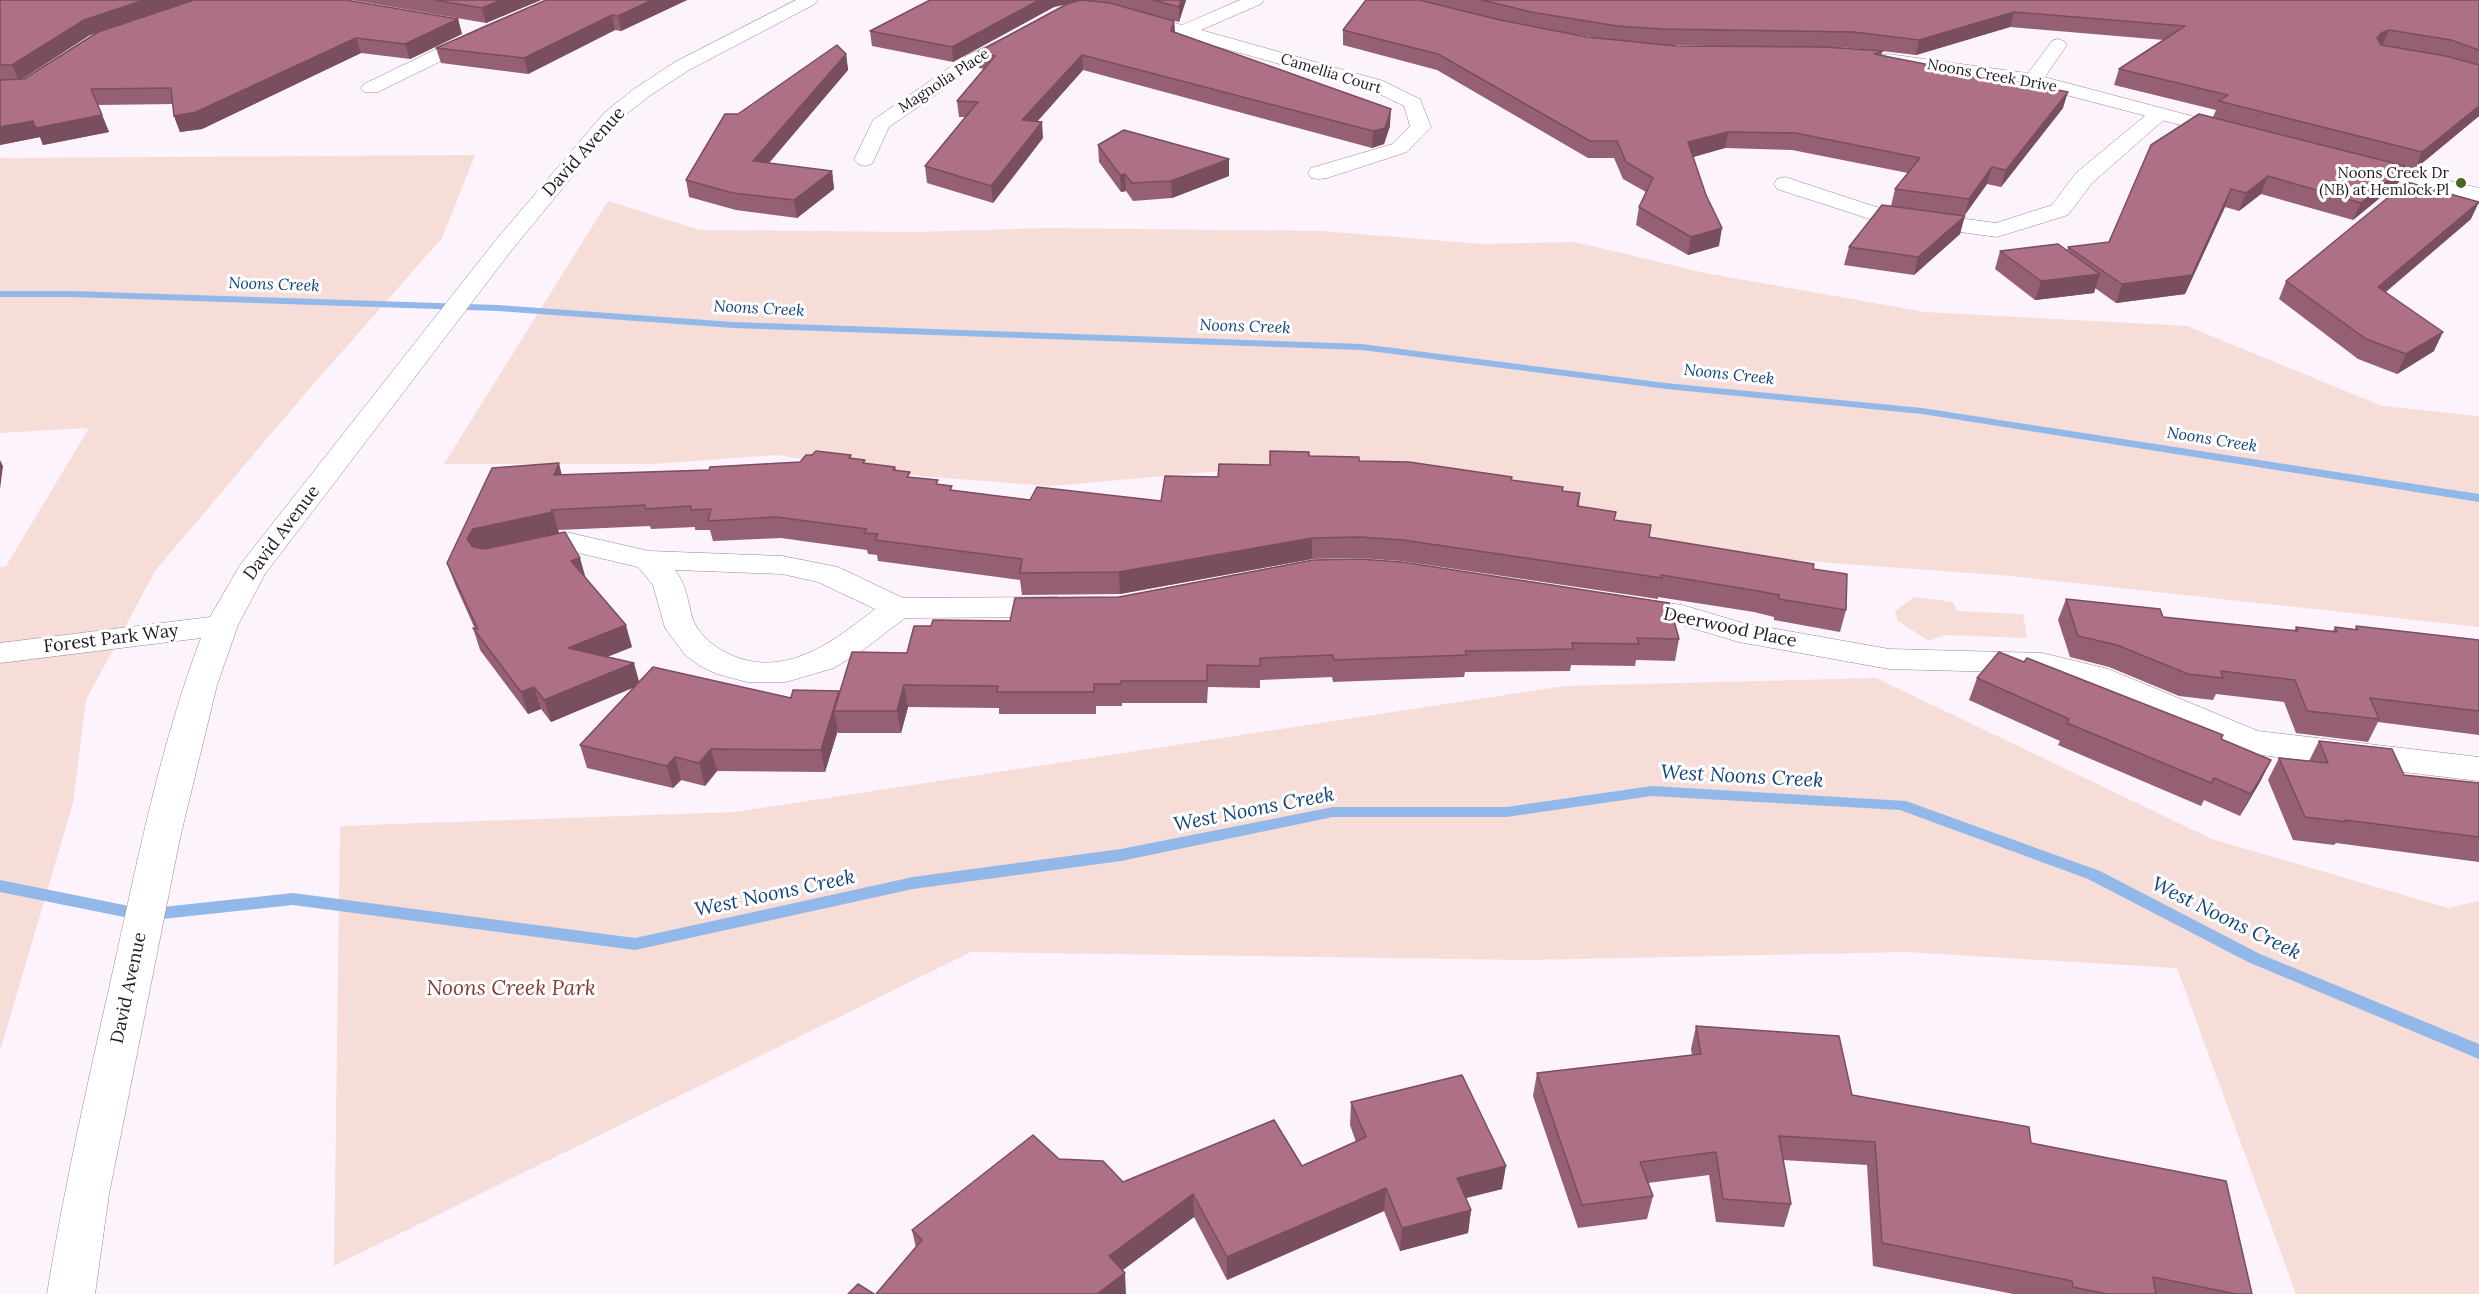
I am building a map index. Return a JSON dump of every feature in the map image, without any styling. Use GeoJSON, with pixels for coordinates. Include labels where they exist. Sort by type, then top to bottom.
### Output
{"type":"FeatureCollection","features":[{"type":"Feature","properties":{"kind":"street"},"geometry":{"type":"LineString","coordinates":[[372,88],[488,31],[562,0]]}},
{"type":"Feature","properties":{"kind":"street","name":"David Avenue"},"geometry":{"type":"LineString","coordinates":[[71,1294],[86,1194],[161,838],[200,686],[222,625],[251,572],[503,246],[619,110],[682,66],[809,0]]}},
{"type":"Feature","properties":{"kind":"street"},"geometry":{"type":"LineString","coordinates":[[1112,11],[1182,32],[1255,0]]}},
{"type":"Feature","properties":{"kind":"street"},"geometry":{"type":"LineString","coordinates":[[454,25],[488,31]]}},
{"type":"Feature","properties":{"kind":"street","name":"Magnolia Place"},"geometry":{"type":"LineString","coordinates":[[865,160],[880,124],[975,59],[1032,28]]}},
{"type":"Feature","properties":{"kind":"street","name":"Camellia Court"},"geometry":{"type":"LineString","coordinates":[[1182,32],[1376,85],[1413,103],[1421,127],[1400,148],[1320,173]]}},
{"type":"Feature","properties":{"kind":"street"},"geometry":{"type":"LineString","coordinates":[[2033,80],[2058,45]]}},
{"type":"Feature","properties":{"kind":"street","name":"Noons Creek Drive"},"geometry":{"type":"LineString","coordinates":[[1875,58],[2033,80],[2251,137]]}},
{"type":"Feature","properties":{"kind":"street"},"geometry":{"type":"LineString","coordinates":[[1785,184],[1873,213],[1997,230],[2060,210],[2084,178],[2159,114]]}},
{"type":"Feature","properties":{"kind":"street"},"geometry":{"type":"LineString","coordinates":[[2342,160],[2479,195]]}},
{"type":"Feature","properties":{"kind":"street"},"geometry":{"type":"LineString","coordinates":[[502,556],[557,543],[570,543],[649,560],[782,565],[827,574],[860,588],[897,608],[1085,607]]}},
{"type":"Feature","properties":{"kind":"street"},"geometry":{"type":"LineString","coordinates":[[649,560],[669,585],[683,632],[696,647],[716,661],[740,670],[766,673],[795,670],[821,662],[897,608]]}},
{"type":"Feature","properties":{"kind":"street","name":"Deerwood Place"},"geometry":{"type":"LineString","coordinates":[[1600,603],[1682,615],[1739,632],[1889,659],[2042,663],[2096,677],[2252,742],[2479,769]]}},
{"type":"Feature","properties":{"kind":"street","name":"Forest Park Way"},"geometry":{"type":"LineString","coordinates":[[0,653],[222,625]]}},
{"type":"Feature","properties":{"kind":"green space"},"geometry":{"type":"Polygon","coordinates":[[[475,155],[442,238],[304,395],[155,571],[86,700],[73,803],[0,1051],[0,567],[6,566],[89,428],[0,433],[0,158],[475,155]]]}},
{"type":"Feature","properties":{"kind":"green space"},"geometry":{"type":"Polygon","coordinates":[[[608,201],[700,230],[919,232],[1048,228],[1322,231],[1483,244],[1575,242],[1705,273],[1925,312],[2187,326],[2382,406],[2479,416],[2479,627],[2010,576],[1751,557],[1637,533],[1573,503],[1332,461],[1051,486],[919,476],[776,455],[654,464],[444,464],[608,201]]]}},
{"type":"Feature","properties":{"kind":"green space"},"geometry":{"type":"Polygon","coordinates":[[[1914,597],[1953,602],[1957,611],[2023,614],[2027,638],[1944,635],[1929,641],[1898,621],[1895,611],[1914,597]]]}},
{"type":"Feature","properties":{"kind":"green space","name":"Noons Creek Park"},"geometry":{"type":"Polygon","coordinates":[[[1876,678],[2212,839],[2448,908],[2479,901],[2479,1294],[2296,1294],[2177,968],[1906,952],[1528,960],[971,952],[334,1266],[340,826],[735,812],[1564,686],[1876,678]]]}},
{"type":"Feature","properties":{"kind":"building"},"geometry":{"type":"Polygon","coordinates":[[[0,0],[144,0],[84,20],[12,65],[0,65],[0,0]]]}},
{"type":"Feature","properties":{"kind":"building"},"geometry":{"type":"Polygon","coordinates":[[[194,0],[346,0],[458,19],[405,44],[356,38],[196,112],[174,116],[171,88],[91,89],[102,115],[36,128],[33,121],[0,127],[0,80],[24,79],[98,32],[194,0]]]}},
{"type":"Feature","properties":{"kind":"building"},"geometry":{"type":"Polygon","coordinates":[[[435,0],[501,0],[482,8],[435,0]]]}},
{"type":"Feature","properties":{"kind":"building"},"geometry":{"type":"Polygon","coordinates":[[[546,0],[652,0],[618,16],[612,15],[524,58],[436,48],[546,0]]]}},
{"type":"Feature","properties":{"kind":"building"},"geometry":{"type":"Polygon","coordinates":[[[930,0],[1039,0],[952,47],[870,31],[930,0]]]}},
{"type":"Feature","properties":{"kind":"building"},"geometry":{"type":"Polygon","coordinates":[[[1081,0],[1110,3],[1174,21],[1171,31],[1391,109],[1385,128],[1373,131],[1082,55],[1022,120],[1042,122],[991,186],[925,166],[978,102],[957,101],[995,56],[978,52],[1067,4],[1081,0]]]}},
{"type":"Feature","properties":{"kind":"building"},"geometry":{"type":"Polygon","coordinates":[[[1153,0],[1181,0],[1179,7],[1153,0]]]}},
{"type":"Feature","properties":{"kind":"building"},"geometry":{"type":"Polygon","coordinates":[[[1366,0],[1419,0],[1500,20],[1587,37],[1676,46],[1825,47],[1883,51],[1874,54],[2068,92],[2006,170],[1992,167],[1969,199],[1895,189],[1920,158],[1795,133],[1728,132],[1688,142],[1706,195],[1722,228],[1691,237],[1639,207],[1653,178],[1626,162],[1617,141],[1590,141],[1438,54],[1343,30],[1366,0]]]}},
{"type":"Feature","properties":{"kind":"building"},"geometry":{"type":"Polygon","coordinates":[[[1482,0],[2479,0],[2479,50],[2451,40],[2389,30],[2381,33],[2377,38],[2381,45],[2446,56],[2479,65],[2479,106],[2422,152],[2219,101],[2228,95],[2119,69],[2185,26],[2014,12],[1919,40],[1854,32],[1662,29],[1617,26],[1531,12],[1482,0]]]}},
{"type":"Feature","properties":{"kind":"building"},"geometry":{"type":"Polygon","coordinates":[[[837,45],[846,54],[753,161],[832,171],[794,200],[733,193],[686,180],[725,114],[738,114],[837,45]]]}},
{"type":"Feature","properties":{"kind":"building"},"geometry":{"type":"Polygon","coordinates":[[[2199,114],[2405,166],[2361,203],[2268,176],[2246,193],[2231,189],[2192,275],[2122,284],[2068,247],[2109,242],[2151,145],[2199,114]]]}},
{"type":"Feature","properties":{"kind":"building"},"geometry":{"type":"Polygon","coordinates":[[[1124,130],[1229,159],[1171,181],[1132,183],[1125,174],[1120,175],[1098,145],[1124,130]]]}},
{"type":"Feature","properties":{"kind":"building"},"geometry":{"type":"Polygon","coordinates":[[[2407,182],[2479,202],[2378,287],[2443,332],[2406,354],[2366,339],[2286,281],[2407,182]]]}},
{"type":"Feature","properties":{"kind":"building"},"geometry":{"type":"Polygon","coordinates":[[[1882,205],[1965,216],[1918,257],[1849,247],[1882,205]]]}},
{"type":"Feature","properties":{"kind":"building"},"geometry":{"type":"Polygon","coordinates":[[[2058,244],[2100,274],[2041,281],[2000,251],[2058,244]]]}},
{"type":"Feature","properties":{"kind":"building"},"geometry":{"type":"Polygon","coordinates":[[[816,451],[851,455],[849,458],[865,460],[863,463],[895,467],[893,470],[910,472],[907,477],[938,480],[936,484],[952,486],[950,490],[1030,500],[1037,487],[1161,501],[1165,476],[1218,477],[1219,464],[1270,465],[1270,451],[1309,452],[1309,456],[1359,457],[1359,461],[1409,462],[1512,477],[1511,480],[1563,487],[1562,491],[1580,493],[1577,506],[1616,512],[1614,520],[1651,525],[1649,537],[1814,564],[1813,569],[1847,574],[1846,610],[1779,599],[1779,595],[1758,591],[1661,575],[1662,578],[1403,540],[1360,537],[1312,538],[1119,572],[1020,573],[1022,559],[875,540],[878,534],[864,533],[867,529],[777,517],[708,521],[711,509],[691,510],[691,506],[646,509],[645,505],[551,510],[553,512],[473,529],[467,539],[473,547],[485,549],[565,532],[580,558],[571,561],[626,625],[568,648],[634,663],[544,700],[534,687],[521,692],[473,628],[478,629],[447,563],[492,468],[559,463],[554,475],[709,470],[710,467],[800,462],[806,455],[812,455],[816,451]]]}},
{"type":"Feature","properties":{"kind":"building"},"geometry":{"type":"Polygon","coordinates":[[[1360,559],[1402,562],[1669,603],[1679,639],[1637,638],[1639,644],[1572,643],[1573,649],[1465,651],[1467,655],[1334,660],[1333,655],[1260,658],[1260,666],[1207,665],[1207,681],[1121,681],[1121,684],[1094,684],[1094,692],[997,692],[998,686],[904,685],[897,711],[834,711],[852,652],[907,653],[914,626],[931,626],[933,620],[1010,621],[1015,598],[1119,597],[1313,560],[1360,559]]]}},
{"type":"Feature","properties":{"kind":"building"},"geometry":{"type":"Polygon","coordinates":[[[2066,599],[2160,609],[2163,617],[2298,631],[2296,627],[2337,632],[2335,627],[2358,630],[2356,626],[2479,640],[2479,711],[2370,698],[2379,719],[2307,711],[2295,680],[2221,671],[2223,678],[2188,674],[2117,645],[2078,636],[2066,599]]]}},
{"type":"Feature","properties":{"kind":"building"},"geometry":{"type":"Polygon","coordinates":[[[1999,652],[2024,662],[2027,658],[2223,735],[2221,739],[2271,760],[2251,794],[2214,778],[2211,783],[2067,723],[2069,719],[1977,678],[1999,652]]]}},
{"type":"Feature","properties":{"kind":"building"},"geometry":{"type":"Polygon","coordinates":[[[653,667],[791,698],[793,690],[839,691],[821,750],[711,749],[699,763],[675,757],[667,766],[580,745],[653,667]]]}},
{"type":"Feature","properties":{"kind":"building"},"geometry":{"type":"Polygon","coordinates":[[[2319,741],[2392,749],[2404,775],[2479,783],[2479,837],[2305,817],[2279,758],[2328,763],[2319,741]]]}},
{"type":"Feature","properties":{"kind":"building"},"geometry":{"type":"Polygon","coordinates":[[[1696,1026],[1839,1036],[1852,1095],[2029,1127],[2031,1143],[2226,1181],[2252,1294],[2236,1294],[2153,1277],[2156,1294],[2107,1294],[2073,1287],[2072,1281],[1882,1243],[1875,1142],[1779,1136],[1791,1204],[1723,1199],[1716,1152],[1640,1162],[1653,1196],[1582,1205],[1537,1073],[1701,1054],[1696,1026]]]}},
{"type":"Feature","properties":{"kind":"building"},"geometry":{"type":"Polygon","coordinates":[[[1462,1075],[1506,1166],[1457,1178],[1471,1210],[1402,1228],[1386,1188],[1227,1257],[1193,1194],[1109,1256],[1125,1273],[1097,1294],[876,1294],[922,1240],[912,1230],[1033,1135],[1059,1159],[1103,1161],[1123,1182],[1274,1120],[1302,1166],[1366,1137],[1351,1102],[1462,1075]]]}},
{"type":"Feature","properties":{"kind":"building"},"geometry":{"type":"Polygon","coordinates":[[[858,1284],[874,1294],[848,1294],[858,1284]]]}},
{"type":"Feature","properties":{"kind":"waterway","name":"Noons Creek"},"geometry":{"type":"LineString","coordinates":[[0,294],[72,294],[498,308],[733,325],[1362,347],[1666,386],[1922,411],[2479,498]]}},
{"type":"Feature","properties":{"kind":"waterway","name":"West Noons Creek"},"geometry":{"type":"LineString","coordinates":[[0,886],[144,915],[293,899],[635,944],[913,883],[1121,855],[1333,812],[1506,812],[1652,791],[1901,805],[2094,875],[2254,958],[2479,1052]]}},
{"type":"Feature","properties":{"kind":"place","name":"Noons Creek Dr (NB) at Hemlock Pl"},"geometry":{"type":"Point","coordinates":[2461,183]}}]}
